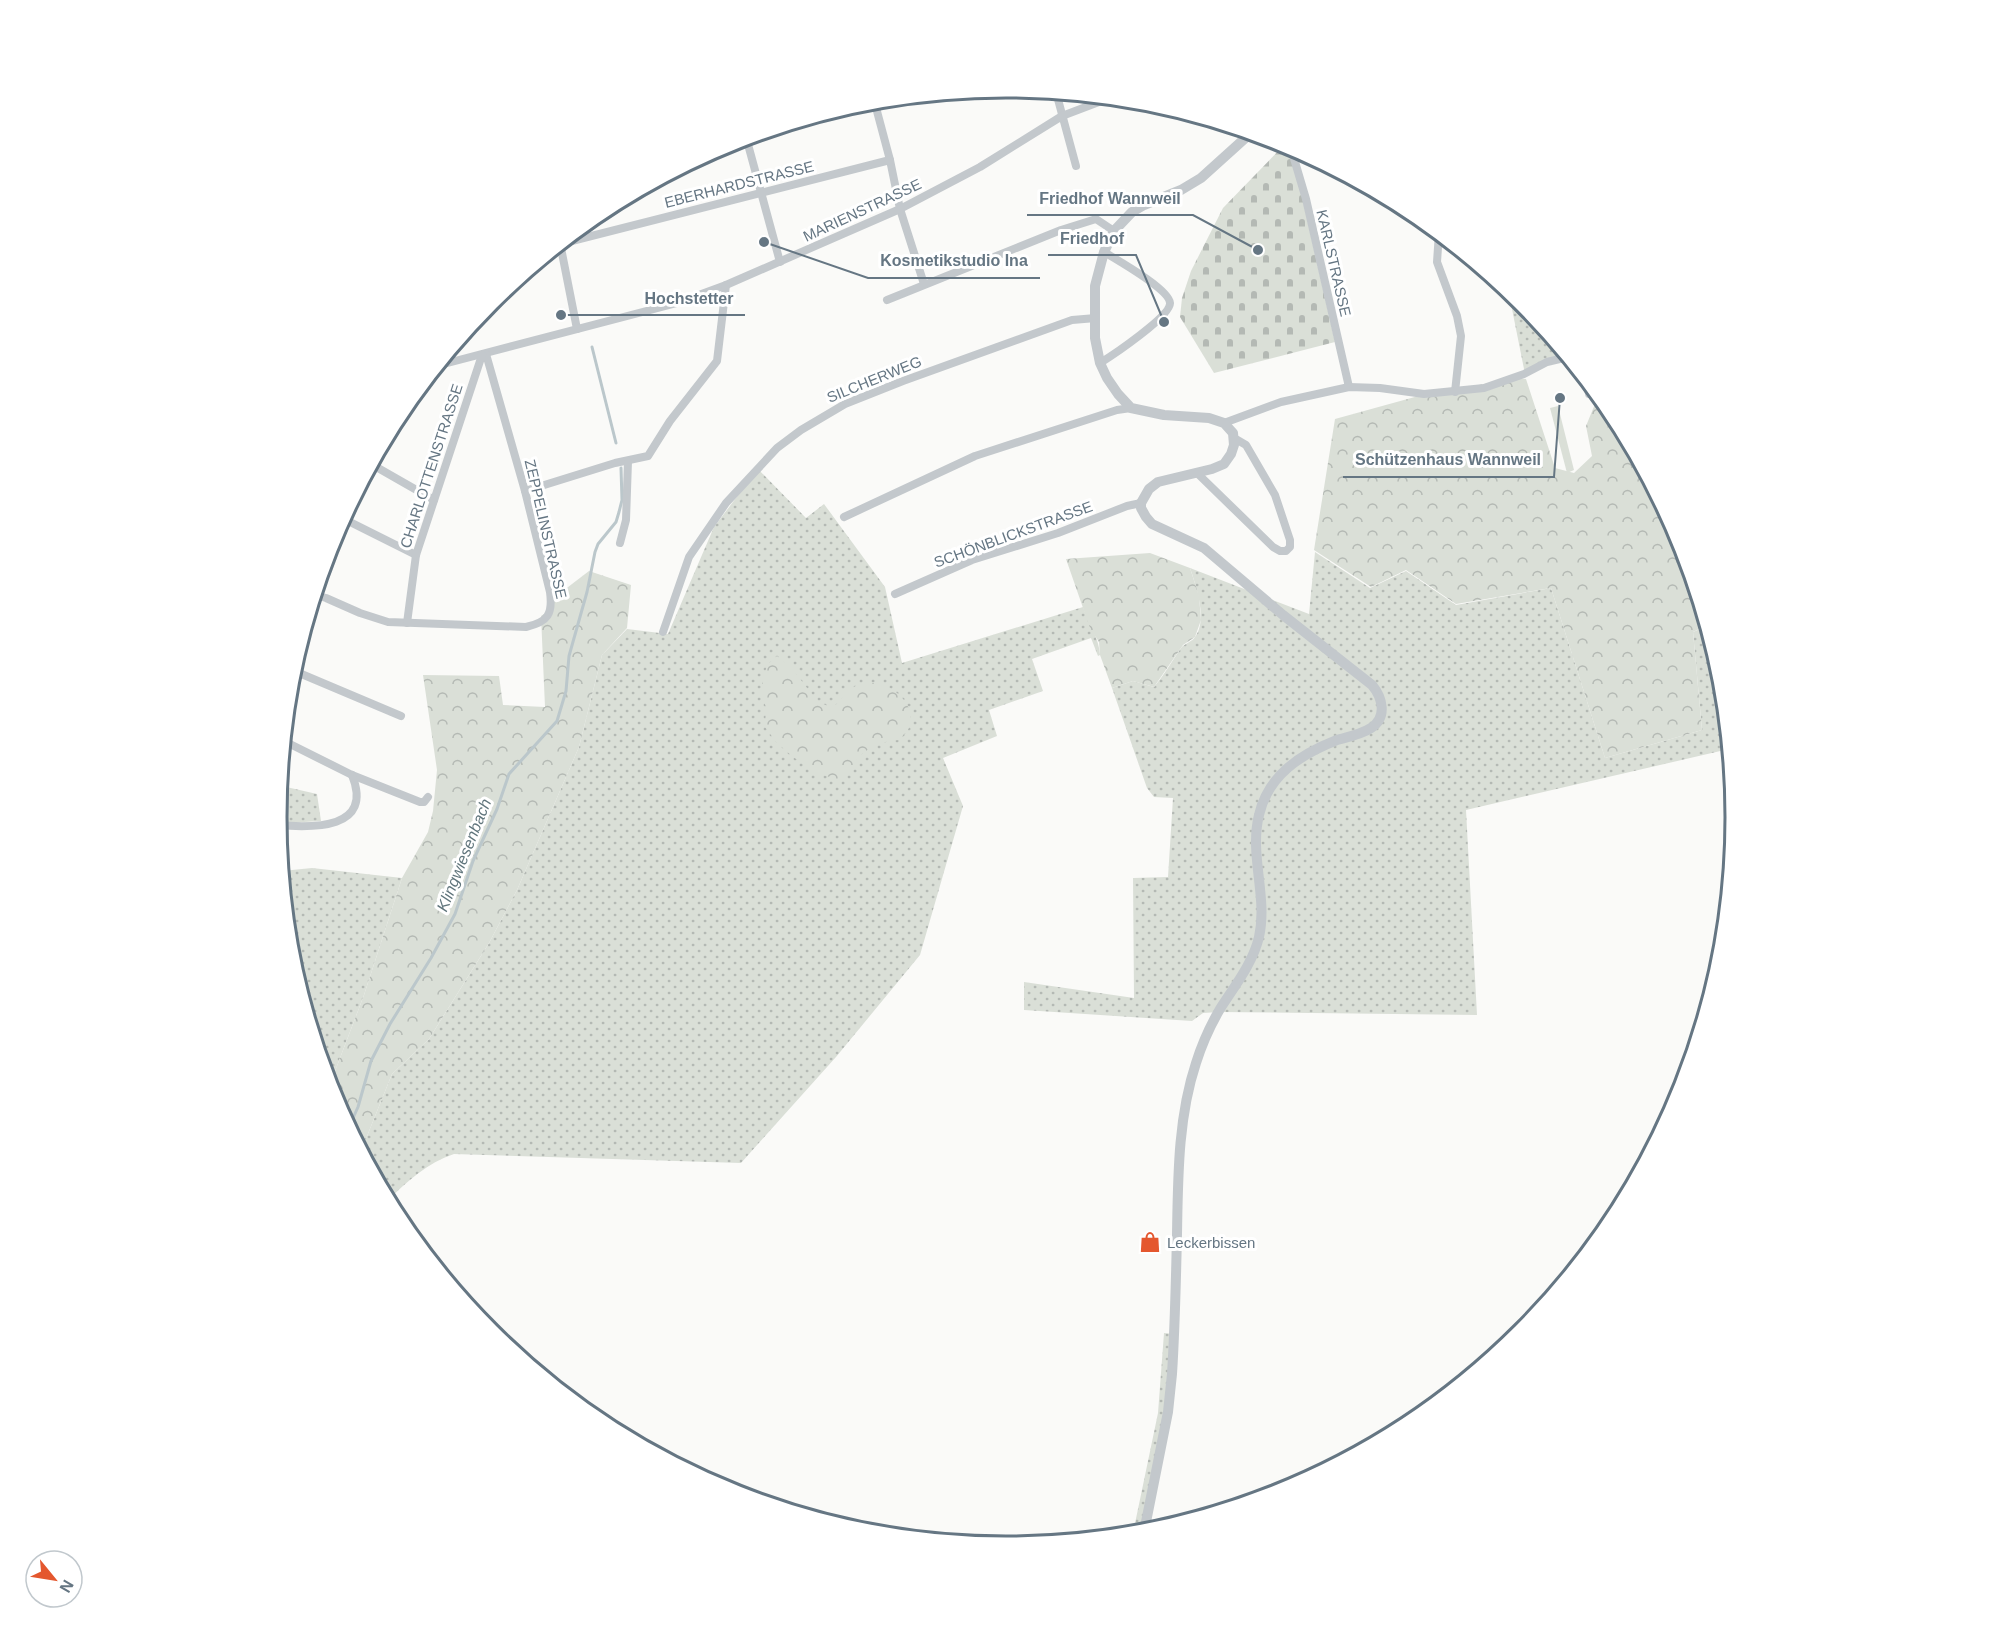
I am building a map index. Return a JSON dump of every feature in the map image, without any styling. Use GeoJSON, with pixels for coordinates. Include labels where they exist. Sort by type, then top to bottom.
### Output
{"type":"FeatureCollection","features":[{"type":"Feature","properties":{"kind":"street"},"geometry":{"type":"LineString","coordinates":[[1058,100],[1076,166]]}},
{"type":"Feature","properties":{"kind":"street","name":"MARIENSTRASSE"},"geometry":{"type":"LineString","coordinates":[[449,363],[677,303],[726,285],[900,210],[980,167],[1062,116],[1096,104]]}},
{"type":"Feature","properties":{"kind":"street"},"geometry":{"type":"LineString","coordinates":[[877,109],[900,210],[924,284]]}},
{"type":"Feature","properties":{"kind":"street"},"geometry":{"type":"LineString","coordinates":[[1131,408],[1113,387],[1100,363],[1095,338],[1095,286],[1104,252],[1114,231],[1132,213],[1201,178],[1245,139]]}},
{"type":"Feature","properties":{"kind":"street"},"geometry":{"type":"LineString","coordinates":[[748,146],[780,262]]}},
{"type":"Feature","properties":{"kind":"street","name":"KARLSTRASSE"},"geometry":{"type":"LineString","coordinates":[[1294,158],[1306,199],[1349,387]]}},
{"type":"Feature","properties":{"kind":"street","name":"EBERHARDSTRASSE"},"geometry":{"type":"LineString","coordinates":[[577,240],[890,160]]}},
{"type":"Feature","properties":{"kind":"street"},"geometry":{"type":"LineString","coordinates":[[887,300],[1061,230],[1095,219],[1114,231]]}},
{"type":"Feature","properties":{"kind":"street"},"geometry":{"type":"LineString","coordinates":[[1438,242],[1437,262],[1457,316],[1461,336],[1455,392]]}},
{"type":"Feature","properties":{"kind":"street"},"geometry":{"type":"LineString","coordinates":[[561,251],[577,329]]}},
{"type":"Feature","properties":{"kind":"street"},"geometry":{"type":"LineString","coordinates":[[1100,363],[1159,320],[1170,304],[1169,299],[1157,286],[1104,252]]}},
{"type":"Feature","properties":{"kind":"street"},"geometry":{"type":"LineString","coordinates":[[525,491],[615,463],[648,456],[670,421],[717,361],[726,285]]}},
{"type":"Feature","properties":{"kind":"street","name":"SILCHERWEG"},"geometry":{"type":"LineString","coordinates":[[663,632],[689,557],[726,503],[777,448],[801,430],[845,404],[903,381],[1072,320],[1096,318]]}},
{"type":"Feature","properties":{"kind":"street","name":"ZEPPELINSTRASSE"},"geometry":{"type":"LineString","coordinates":[[322,596],[388,622],[526,627],[545,620],[552,606],[550,592],[525,491],[484,354]]}},
{"type":"Feature","properties":{"kind":"street","name":"CHARLOTTENSTRASSE"},"geometry":{"type":"LineString","coordinates":[[408,623],[416,555],[484,354]]}},
{"type":"Feature","properties":{"kind":"street"},"geometry":{"type":"LineString","coordinates":[[1224,423],[1281,402],[1349,387],[1380,388],[1424,394],[1484,388],[1560,359]]}},
{"type":"Feature","properties":{"kind":"street"},"geometry":{"type":"LineString","coordinates":[[844,517],[975,456],[1117,410],[1131,408],[1164,415],[1209,418],[1224,423],[1230,428],[1234,438],[1231,454],[1224,464],[1158,482],[1149,489],[1141,502],[1141,508],[1146,517],[1152,524],[1204,548],[1283,615],[1351,666],[1380,694],[1383,705],[1381,715],[1372,728],[1312,750],[1294,762],[1279,776],[1267,794],[1259,814],[1256,834],[1261,914],[1259,937],[1252,955],[1206,1035],[1196,1063],[1181,1133],[1175,1334],[1168,1412],[1145,1522]]}},
{"type":"Feature","properties":{"kind":"street"},"geometry":{"type":"LineString","coordinates":[[1197,473],[1273,547],[1286,551],[1290,546],[1290,540],[1275,495],[1246,445],[1234,438]]}},
{"type":"Feature","properties":{"kind":"street"},"geometry":{"type":"LineString","coordinates":[[620,543],[626,520],[628,461]]}},
{"type":"Feature","properties":{"kind":"street"},"geometry":{"type":"LineString","coordinates":[[377,468],[434,500]]}},
{"type":"Feature","properties":{"kind":"street","name":"SCHÖNBLICKSTRASSE"},"geometry":{"type":"LineString","coordinates":[[895,594],[972,560],[1058,533],[1141,502]]}},
{"type":"Feature","properties":{"kind":"street"},"geometry":{"type":"LineString","coordinates":[[350,522],[416,555]]}},
{"type":"Feature","properties":{"kind":"street"},"geometry":{"type":"LineString","coordinates":[[301,674],[401,716]]}},
{"type":"Feature","properties":{"kind":"street"},"geometry":{"type":"LineString","coordinates":[[291,745],[352,775],[420,801],[424,802],[428,797]]}},
{"type":"Feature","properties":{"kind":"street"},"geometry":{"type":"LineString","coordinates":[[287,826],[327,825],[342,820],[354,806],[356,797],[357,789],[352,775]]}},
{"type":"Feature","properties":{"kind":"green space"},"geometry":{"type":"Polygon","coordinates":[[[1278,151],[1291,157],[1335,342],[1214,373],[1180,317],[1182,298],[1191,271],[1223,208],[1278,151]]]}},
{"type":"Feature","properties":{"kind":"green space"},"geometry":{"type":"Polygon","coordinates":[[[1511,305],[1559,357],[1525,374],[1511,305]]]}},
{"type":"Feature","properties":{"kind":"green space"},"geometry":{"type":"Polygon","coordinates":[[[1518,378],[1526,379],[1555,468],[1574,473],[1592,456],[1586,426],[1595,405],[1629,457],[1651,498],[1687,585],[1700,628],[1693,632],[1702,730],[1605,758],[1551,588],[1456,604],[1406,570],[1371,587],[1314,550],[1335,419],[1422,395],[1518,378]]]}},
{"type":"Feature","properties":{"kind":"green space"},"geometry":{"type":"Polygon","coordinates":[[[1558,406],[1574,470],[1567,473],[1550,408],[1558,406]]]}},
{"type":"Feature","properties":{"kind":"green space"},"geometry":{"type":"Polygon","coordinates":[[[758,469],[806,518],[824,504],[885,587],[902,663],[1083,607],[1096,637],[1100,655],[1098,656],[1091,638],[1032,659],[1043,691],[989,710],[997,736],[943,758],[963,806],[920,955],[836,1057],[741,1163],[454,1154],[427,1168],[394,1194],[365,1142],[392,1074],[429,1039],[489,943],[517,890],[579,747],[602,655],[627,629],[668,634],[714,527],[758,469]]]}},
{"type":"Feature","properties":{"kind":"green space"},"geometry":{"type":"Polygon","coordinates":[[[1315,552],[1370,588],[1406,571],[1456,605],[1551,588],[1605,758],[1702,730],[1693,632],[1701,629],[1711,676],[1721,751],[1466,810],[1477,1015],[1219,1012],[1203,1013],[1192,1021],[1024,1010],[1024,982],[1134,998],[1133,878],[1168,877],[1173,798],[1154,797],[1147,788],[1112,688],[1133,681],[1154,687],[1181,648],[1195,637],[1201,622],[1201,612],[1190,568],[1309,614],[1315,552]]]}},
{"type":"Feature","properties":{"kind":"green space"},"geometry":{"type":"Polygon","coordinates":[[[1150,553],[1190,568],[1199,596],[1201,620],[1195,637],[1183,645],[1154,687],[1133,681],[1112,688],[1100,655],[1099,642],[1090,628],[1066,559],[1150,553]]]}},
{"type":"Feature","properties":{"kind":"green space"},"geometry":{"type":"Polygon","coordinates":[[[589,571],[631,585],[627,628],[602,655],[579,747],[517,890],[489,943],[429,1039],[392,1074],[365,1142],[334,1073],[364,995],[402,878],[428,832],[433,811],[437,770],[423,675],[499,676],[503,705],[545,707],[541,616],[547,612],[555,597],[589,571]]]}},
{"type":"Feature","properties":{"kind":"green space"},"geometry":{"type":"Polygon","coordinates":[[[777,656],[791,667],[817,701],[832,708],[849,690],[862,684],[883,685],[893,690],[901,696],[911,714],[908,729],[899,740],[881,743],[867,750],[856,761],[846,777],[836,779],[820,774],[793,757],[776,742],[765,727],[766,707],[760,692],[767,665],[777,656]]]}},
{"type":"Feature","properties":{"kind":"green space"},"geometry":{"type":"Polygon","coordinates":[[[288,787],[317,794],[321,821],[288,823],[288,787]]]}},
{"type":"Feature","properties":{"kind":"green space"},"geometry":{"type":"Polygon","coordinates":[[[312,868],[402,878],[364,995],[334,1073],[311,1003],[293,910],[290,870],[312,868]]]}},
{"type":"Feature","properties":{"kind":"green space"},"geometry":{"type":"Polygon","coordinates":[[[1164,1333],[1175,1334],[1172,1374],[1146,1522],[1135,1524],[1158,1413],[1164,1333]]]}},
{"type":"Feature","properties":{"kind":"waterway"},"geometry":{"type":"LineString","coordinates":[[592,347],[616,443]]}},
{"type":"Feature","properties":{"kind":"waterway","name":"Klingwiesenbach"},"geometry":{"type":"LineString","coordinates":[[353,1118],[371,1061],[390,1024],[455,914],[473,861],[497,809],[509,774],[557,721],[566,691],[569,656],[587,592],[595,552],[598,544],[616,522],[619,512],[622,500],[621,468]]}},
{"type":"Feature","properties":{"kind":"place","name":"Kosmetikstudio Ina"},"geometry":{"type":"Point","coordinates":[764,242]}},
{"type":"Feature","properties":{"kind":"place","name":"Friedhof Wannweil"},"geometry":{"type":"Point","coordinates":[1258,250]}},
{"type":"Feature","properties":{"kind":"place","name":"Hochstetter"},"geometry":{"type":"Point","coordinates":[561,315]}},
{"type":"Feature","properties":{"kind":"place","name":"Friedhof"},"geometry":{"type":"Point","coordinates":[1164,322]}},
{"type":"Feature","properties":{"kind":"place","name":"Schützenhaus Wannweil"},"geometry":{"type":"Point","coordinates":[1560,398]}},
{"type":"Feature","properties":{"kind":"place","name":"Leckerbissen"},"geometry":{"type":"Point","coordinates":[1150,1242]}}]}
